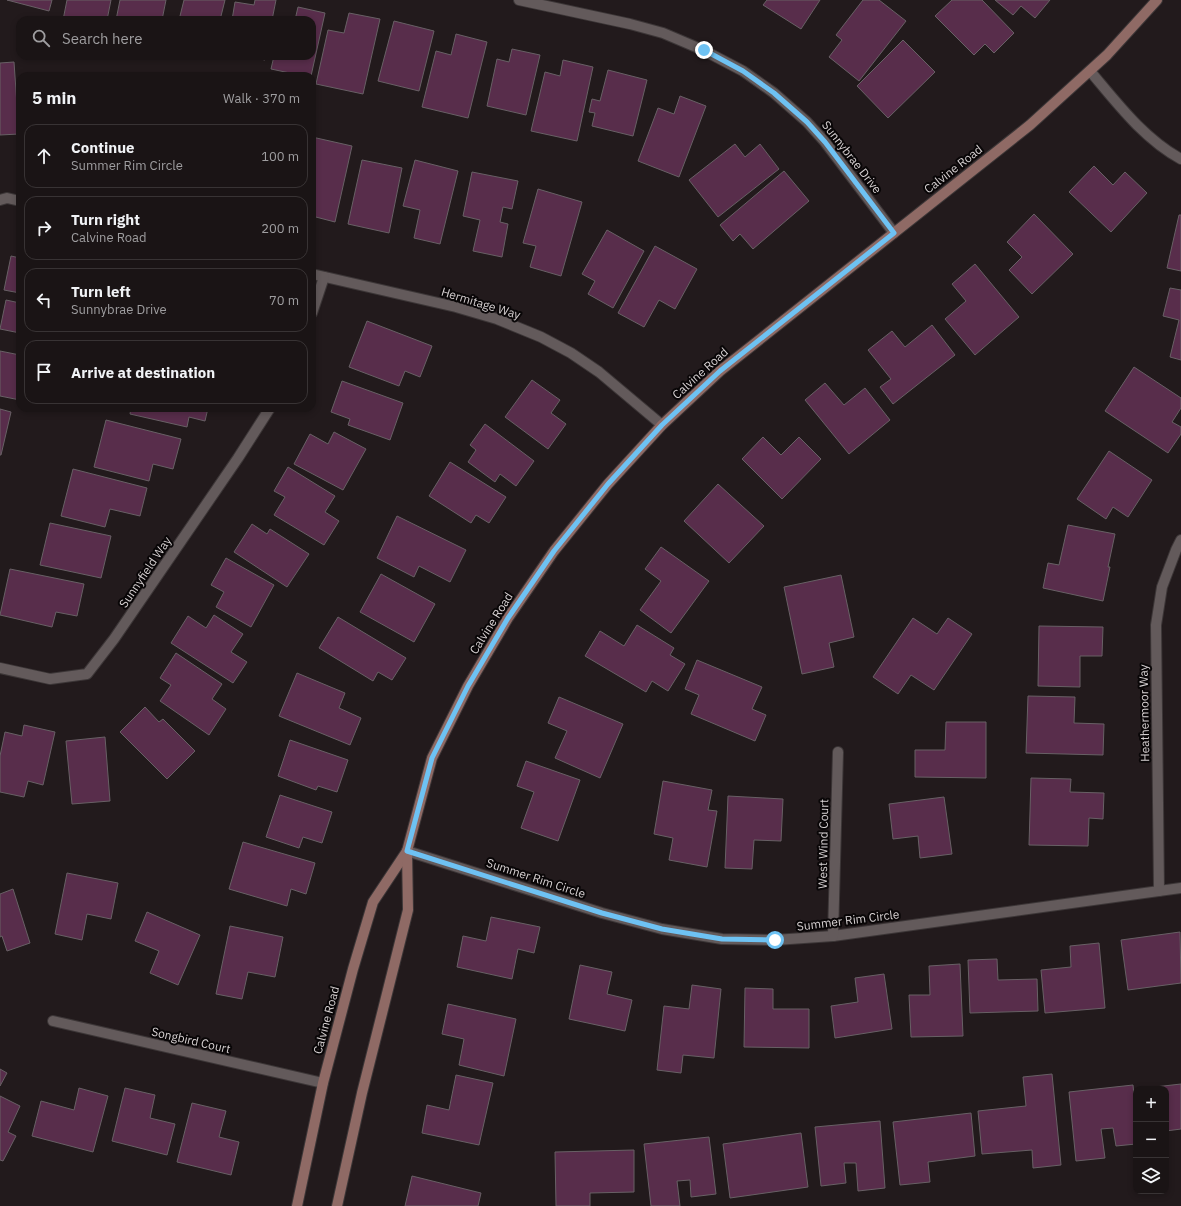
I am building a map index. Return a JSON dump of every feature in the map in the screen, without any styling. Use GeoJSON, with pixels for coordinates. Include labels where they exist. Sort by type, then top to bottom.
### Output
{"type":"FeatureCollection","features":[{"type":"Feature","properties":{"kind":"street","name":"Sunnybrae Drive"},"geometry":{"type":"LineString","coordinates":[[519,0],[630,24],[663,33],[704,50],[743,71],[774,93],[807,122],[825,142],[894,233]]}},
{"type":"Feature","properties":{"kind":"street","name":"Calvine Road"},"geometry":{"type":"LineString","coordinates":[[337,1206],[362,1093],[408,910],[407,851],[432,758],[468,686],[508,618],[554,551],[608,484],[662,425],[720,371],[1030,125],[1107,55],[1157,0]]}},
{"type":"Feature","properties":{"kind":"street"},"geometry":{"type":"LineString","coordinates":[[1090,71],[1139,127],[1171,154],[1181,159]]}},
{"type":"Feature","properties":{"kind":"street"},"geometry":{"type":"LineString","coordinates":[[0,200],[7,198],[16,200]]}},
{"type":"Feature","properties":{"kind":"street","name":"Hermitage Way"},"geometry":{"type":"LineString","coordinates":[[316,275],[456,307],[497,319],[541,337],[599,372],[662,425]]}},
{"type":"Feature","properties":{"kind":"street"},"geometry":{"type":"LineString","coordinates":[[316,301],[324,277]]}},
{"type":"Feature","properties":{"kind":"street","name":"Sunnyfield Way"},"geometry":{"type":"LineString","coordinates":[[0,668],[50,679],[87,674],[114,639],[238,458],[267,412]]}},
{"type":"Feature","properties":{"kind":"street","name":"Heathermoor Way"},"geometry":{"type":"LineString","coordinates":[[1159,891],[1156,625],[1162,587],[1181,540]]}},
{"type":"Feature","properties":{"kind":"street","name":"West Wind Court"},"geometry":{"type":"LineString","coordinates":[[834,936],[838,752]]}},
{"type":"Feature","properties":{"kind":"street","name":"Calvine Road"},"geometry":{"type":"LineString","coordinates":[[297,1206],[323,1083],[353,969],[373,902],[407,851]]}},
{"type":"Feature","properties":{"kind":"street","name":"Summer Rim Circle"},"geometry":{"type":"LineString","coordinates":[[407,851],[595,910],[662,929],[722,939],[775,940],[834,936],[1181,888]]}},
{"type":"Feature","properties":{"kind":"street","name":"Songbird Court"},"geometry":{"type":"LineString","coordinates":[[53,1022],[323,1083]]}},
{"type":"Feature","properties":{"kind":"building"},"geometry":{"type":"Polygon","coordinates":[[[7,0],[52,0],[49,11],[7,0]]]}},
{"type":"Feature","properties":{"kind":"building"},"geometry":{"type":"Polygon","coordinates":[[[67,0],[111,0],[108,16],[64,16],[67,0]]]}},
{"type":"Feature","properties":{"kind":"building"},"geometry":{"type":"Polygon","coordinates":[[[120,0],[166,0],[163,16],[117,16],[120,0]]]}},
{"type":"Feature","properties":{"kind":"building"},"geometry":{"type":"Polygon","coordinates":[[[184,0],[225,0],[221,16],[180,16],[184,0]]]}},
{"type":"Feature","properties":{"kind":"building"},"geometry":{"type":"Polygon","coordinates":[[[255,0],[276,0],[273,16],[233,16],[235,2],[254,5],[255,0]]]}},
{"type":"Feature","properties":{"kind":"building"},"geometry":{"type":"Polygon","coordinates":[[[767,0],[820,0],[801,29],[763,5],[767,0]]]}},
{"type":"Feature","properties":{"kind":"building"},"geometry":{"type":"Polygon","coordinates":[[[863,0],[879,0],[906,21],[859,81],[829,57],[842,40],[836,35],[863,0]]]}},
{"type":"Feature","properties":{"kind":"building"},"geometry":{"type":"Polygon","coordinates":[[[952,0],[982,0],[1014,33],[994,53],[985,44],[974,55],[935,16],[952,0]]]}},
{"type":"Feature","properties":{"kind":"building"},"geometry":{"type":"Polygon","coordinates":[[[995,0],[1050,0],[1035,18],[1021,6],[1013,15],[995,0]]]}},
{"type":"Feature","properties":{"kind":"building"},"geometry":{"type":"Polygon","coordinates":[[[298,7],[325,13],[316,54],[316,16],[296,16],[298,7]]]}},
{"type":"Feature","properties":{"kind":"building"},"geometry":{"type":"Polygon","coordinates":[[[349,13],[380,19],[363,94],[316,84],[328,30],[344,33],[349,13]]]}},
{"type":"Feature","properties":{"kind":"building"},"geometry":{"type":"Polygon","coordinates":[[[394,21],[434,31],[419,91],[378,81],[394,21]]]}},
{"type":"Feature","properties":{"kind":"building"},"geometry":{"type":"Polygon","coordinates":[[[456,34],[487,42],[468,118],[422,107],[436,51],[451,55],[456,34]]]}},
{"type":"Feature","properties":{"kind":"building"},"geometry":{"type":"Polygon","coordinates":[[[903,40],[935,72],[888,118],[857,86],[903,40]]]}},
{"type":"Feature","properties":{"kind":"building"},"geometry":{"type":"Polygon","coordinates":[[[512,49],[540,55],[526,115],[487,106],[497,59],[509,62],[512,49]]]}},
{"type":"Feature","properties":{"kind":"building"},"geometry":{"type":"Polygon","coordinates":[[[273,60],[315,60],[312,72],[285,72],[271,69],[273,60]]]}},
{"type":"Feature","properties":{"kind":"building"},"geometry":{"type":"Polygon","coordinates":[[[563,60],[593,67],[577,141],[531,131],[545,72],[560,76],[563,60]]]}},
{"type":"Feature","properties":{"kind":"building"},"geometry":{"type":"Polygon","coordinates":[[[14,62],[16,91],[16,134],[0,135],[0,63],[14,62]]]}},
{"type":"Feature","properties":{"kind":"building"},"geometry":{"type":"Polygon","coordinates":[[[608,70],[647,80],[633,136],[592,126],[595,113],[589,112],[592,99],[600,101],[608,70]]]}},
{"type":"Feature","properties":{"kind":"building"},"geometry":{"type":"Polygon","coordinates":[[[680,96],[706,106],[679,177],[638,161],[658,108],[674,114],[680,96]]]}},
{"type":"Feature","properties":{"kind":"building"},"geometry":{"type":"Polygon","coordinates":[[[316,138],[352,146],[335,222],[316,217],[316,138]]]}},
{"type":"Feature","properties":{"kind":"building"},"geometry":{"type":"Polygon","coordinates":[[[735,144],[745,157],[760,144],[779,169],[718,217],[689,180],[735,144]]]}},
{"type":"Feature","properties":{"kind":"building"},"geometry":{"type":"Polygon","coordinates":[[[362,160],[402,168],[389,233],[348,224],[362,160]]]}},
{"type":"Feature","properties":{"kind":"building"},"geometry":{"type":"Polygon","coordinates":[[[415,160],[458,171],[440,244],[414,238],[420,210],[403,206],[415,160]]]}},
{"type":"Feature","properties":{"kind":"building"},"geometry":{"type":"Polygon","coordinates":[[[1094,166],[1113,185],[1125,172],[1147,193],[1111,232],[1069,192],[1094,166]]]}},
{"type":"Feature","properties":{"kind":"building"},"geometry":{"type":"Polygon","coordinates":[[[784,171],[809,201],[753,249],[740,234],[733,241],[720,225],[784,171]]]}},
{"type":"Feature","properties":{"kind":"building"},"geometry":{"type":"Polygon","coordinates":[[[472,172],[518,181],[512,209],[503,207],[500,222],[508,224],[502,257],[473,251],[480,220],[463,216],[472,172]]]}},
{"type":"Feature","properties":{"kind":"building"},"geometry":{"type":"Polygon","coordinates":[[[538,189],[582,202],[561,276],[530,267],[536,246],[523,243],[538,189]]]}},
{"type":"Feature","properties":{"kind":"building"},"geometry":{"type":"Polygon","coordinates":[[[1034,214],[1073,254],[1032,294],[1009,270],[1022,257],[1007,242],[1034,214]]]}},
{"type":"Feature","properties":{"kind":"building"},"geometry":{"type":"Polygon","coordinates":[[[1179,215],[1181,215],[1181,271],[1167,268],[1179,215]]]}},
{"type":"Feature","properties":{"kind":"building"},"geometry":{"type":"Polygon","coordinates":[[[607,230],[644,251],[613,308],[588,294],[595,281],[582,274],[607,230]]]}},
{"type":"Feature","properties":{"kind":"building"},"geometry":{"type":"Polygon","coordinates":[[[655,246],[697,269],[675,309],[659,300],[644,327],[618,313],[655,246]]]}},
{"type":"Feature","properties":{"kind":"building"},"geometry":{"type":"Polygon","coordinates":[[[11,256],[16,257],[16,292],[4,290],[11,256]]]}},
{"type":"Feature","properties":{"kind":"building"},"geometry":{"type":"Polygon","coordinates":[[[975,264],[1019,317],[975,355],[945,319],[966,301],[952,284],[975,264]]]}},
{"type":"Feature","properties":{"kind":"building"},"geometry":{"type":"Polygon","coordinates":[[[1170,288],[1181,290],[1181,360],[1170,357],[1179,320],[1163,316],[1170,288]]]}},
{"type":"Feature","properties":{"kind":"building"},"geometry":{"type":"Polygon","coordinates":[[[6,300],[16,302],[16,332],[0,329],[6,300]]]}},
{"type":"Feature","properties":{"kind":"building"},"geometry":{"type":"Polygon","coordinates":[[[367,321],[432,346],[420,377],[405,371],[399,386],[349,367],[367,321]]]}},
{"type":"Feature","properties":{"kind":"building"},"geometry":{"type":"Polygon","coordinates":[[[932,325],[955,355],[893,404],[880,387],[891,379],[868,350],[892,331],[905,347],[932,325]]]}},
{"type":"Feature","properties":{"kind":"building"},"geometry":{"type":"Polygon","coordinates":[[[0,351],[16,354],[16,399],[0,396],[0,351]]]}},
{"type":"Feature","properties":{"kind":"building"},"geometry":{"type":"Polygon","coordinates":[[[1134,367],[1181,398],[1181,408],[1172,422],[1181,427],[1181,434],[1168,453],[1105,411],[1134,367]]]}},
{"type":"Feature","properties":{"kind":"building"},"geometry":{"type":"Polygon","coordinates":[[[532,380],[560,400],[551,413],[566,424],[548,449],[505,417],[532,380]]]}},
{"type":"Feature","properties":{"kind":"building"},"geometry":{"type":"Polygon","coordinates":[[[342,381],[403,403],[390,440],[348,425],[350,419],[331,412],[342,381]]]}},
{"type":"Feature","properties":{"kind":"building"},"geometry":{"type":"Polygon","coordinates":[[[825,383],[844,405],[865,388],[890,420],[849,454],[805,400],[825,383]]]}},
{"type":"Feature","properties":{"kind":"building"},"geometry":{"type":"Polygon","coordinates":[[[0,409],[11,412],[1,455],[0,455],[0,409]]]}},
{"type":"Feature","properties":{"kind":"building"},"geometry":{"type":"Polygon","coordinates":[[[130,412],[207,412],[205,421],[189,417],[187,427],[130,414],[130,412]]]}},
{"type":"Feature","properties":{"kind":"building"},"geometry":{"type":"Polygon","coordinates":[[[106,420],[181,439],[173,469],[153,464],[149,481],[94,467],[106,420]]]}},
{"type":"Feature","properties":{"kind":"building"},"geometry":{"type":"Polygon","coordinates":[[[485,424],[534,461],[516,486],[500,474],[495,482],[468,462],[476,450],[470,445],[485,424]]]}},
{"type":"Feature","properties":{"kind":"building"},"geometry":{"type":"Polygon","coordinates":[[[334,432],[366,449],[343,490],[294,464],[310,434],[328,444],[334,432]]]}},
{"type":"Feature","properties":{"kind":"building"},"geometry":{"type":"Polygon","coordinates":[[[763,437],[781,455],[799,437],[821,459],[782,499],[742,459],[763,437]]]}},
{"type":"Feature","properties":{"kind":"building"},"geometry":{"type":"Polygon","coordinates":[[[1109,451],[1152,480],[1128,517],[1113,507],[1106,519],[1077,499],[1109,451]]]}},
{"type":"Feature","properties":{"kind":"building"},"geometry":{"type":"Polygon","coordinates":[[[450,462],[506,497],[489,523],[476,515],[471,523],[429,496],[450,462]]]}},
{"type":"Feature","properties":{"kind":"building"},"geometry":{"type":"Polygon","coordinates":[[[288,467],[335,496],[325,512],[339,521],[324,545],[274,515],[285,497],[274,491],[288,467]]]}},
{"type":"Feature","properties":{"kind":"building"},"geometry":{"type":"Polygon","coordinates":[[[73,469],[147,488],[140,516],[110,509],[105,527],[61,516],[73,469]]]}},
{"type":"Feature","properties":{"kind":"building"},"geometry":{"type":"Polygon","coordinates":[[[718,484],[764,526],[729,563],[684,521],[718,484]]]}},
{"type":"Feature","properties":{"kind":"building"},"geometry":{"type":"Polygon","coordinates":[[[397,516],[466,550],[450,582],[419,566],[414,577],[377,558],[397,516]]]}},
{"type":"Feature","properties":{"kind":"building"},"geometry":{"type":"Polygon","coordinates":[[[50,523],[111,536],[101,578],[40,565],[50,523]]]}},
{"type":"Feature","properties":{"kind":"building"},"geometry":{"type":"Polygon","coordinates":[[[252,524],[267,534],[270,529],[309,554],[287,587],[234,552],[252,524]]]}},
{"type":"Feature","properties":{"kind":"building"},"geometry":{"type":"Polygon","coordinates":[[[1068,525],[1115,534],[1103,601],[1043,588],[1048,563],[1059,565],[1068,525]]]}},
{"type":"Feature","properties":{"kind":"building"},"geometry":{"type":"Polygon","coordinates":[[[661,547],[709,581],[671,633],[640,610],[661,581],[645,569],[661,547]]]}},
{"type":"Feature","properties":{"kind":"building"},"geometry":{"type":"Polygon","coordinates":[[[226,558],[274,585],[251,627],[216,607],[224,592],[211,585],[226,558]]]}},
{"type":"Feature","properties":{"kind":"building"},"geometry":{"type":"Polygon","coordinates":[[[10,569],[84,584],[77,616],[56,612],[52,627],[0,615],[10,569]]]}},
{"type":"Feature","properties":{"kind":"building"},"geometry":{"type":"Polygon","coordinates":[[[381,574],[435,604],[414,642],[360,612],[381,574]]]}},
{"type":"Feature","properties":{"kind":"building"},"geometry":{"type":"Polygon","coordinates":[[[841,575],[854,637],[829,643],[834,667],[802,674],[784,587],[841,575]]]}},
{"type":"Feature","properties":{"kind":"building"},"geometry":{"type":"Polygon","coordinates":[[[214,615],[243,634],[231,652],[247,662],[233,683],[171,643],[188,616],[206,628],[214,615]]]}},
{"type":"Feature","properties":{"kind":"building"},"geometry":{"type":"Polygon","coordinates":[[[338,617],[406,658],[392,680],[378,672],[373,681],[319,648],[338,617]]]}},
{"type":"Feature","properties":{"kind":"building"},"geometry":{"type":"Polygon","coordinates":[[[913,618],[937,634],[948,618],[972,634],[934,690],[911,675],[898,694],[873,677],[913,618]]]}},
{"type":"Feature","properties":{"kind":"building"},"geometry":{"type":"Polygon","coordinates":[[[637,625],[674,648],[670,655],[685,664],[668,691],[652,681],[646,692],[585,656],[600,631],[624,646],[637,625]]]}},
{"type":"Feature","properties":{"kind":"building"},"geometry":{"type":"Polygon","coordinates":[[[1039,626],[1103,627],[1102,656],[1080,656],[1080,687],[1038,686],[1039,626]]]}},
{"type":"Feature","properties":{"kind":"building"},"geometry":{"type":"Polygon","coordinates":[[[176,653],[222,684],[212,699],[226,709],[209,735],[160,701],[171,685],[160,678],[176,653]]]}},
{"type":"Feature","properties":{"kind":"building"},"geometry":{"type":"Polygon","coordinates":[[[697,660],[762,687],[752,709],[766,715],[755,741],[691,714],[699,695],[685,689],[697,660]]]}},
{"type":"Feature","properties":{"kind":"building"},"geometry":{"type":"Polygon","coordinates":[[[297,673],[345,693],[339,708],[361,718],[350,745],[279,716],[297,673]]]}},
{"type":"Feature","properties":{"kind":"building"},"geometry":{"type":"Polygon","coordinates":[[[1028,696],[1075,697],[1074,723],[1104,724],[1103,755],[1026,753],[1028,696]]]}},
{"type":"Feature","properties":{"kind":"building"},"geometry":{"type":"Polygon","coordinates":[[[559,697],[623,724],[600,778],[555,758],[567,731],[548,723],[559,697]]]}},
{"type":"Feature","properties":{"kind":"building"},"geometry":{"type":"Polygon","coordinates":[[[145,707],[159,722],[163,719],[195,751],[167,779],[120,732],[145,707]]]}},
{"type":"Feature","properties":{"kind":"building"},"geometry":{"type":"Polygon","coordinates":[[[946,722],[986,722],[986,778],[915,777],[915,750],[945,750],[946,722]]]}},
{"type":"Feature","properties":{"kind":"building"},"geometry":{"type":"Polygon","coordinates":[[[24,725],[55,732],[43,785],[28,781],[24,797],[0,792],[0,756],[5,732],[22,736],[24,725]]]}},
{"type":"Feature","properties":{"kind":"building"},"geometry":{"type":"Polygon","coordinates":[[[105,737],[110,801],[72,804],[66,741],[105,737]]]}},
{"type":"Feature","properties":{"kind":"building"},"geometry":{"type":"Polygon","coordinates":[[[290,740],[348,760],[337,792],[318,786],[316,790],[278,776],[290,740]]]}},
{"type":"Feature","properties":{"kind":"building"},"geometry":{"type":"Polygon","coordinates":[[[526,761],[580,780],[558,841],[521,828],[534,792],[517,786],[526,761]]]}},
{"type":"Feature","properties":{"kind":"building"},"geometry":{"type":"Polygon","coordinates":[[[1031,778],[1071,779],[1070,792],[1104,793],[1103,819],[1089,818],[1088,846],[1029,845],[1031,778]]]}},
{"type":"Feature","properties":{"kind":"building"},"geometry":{"type":"Polygon","coordinates":[[[663,781],[712,790],[708,810],[717,811],[707,867],[669,860],[673,838],[654,834],[663,781]]]}},
{"type":"Feature","properties":{"kind":"building"},"geometry":{"type":"Polygon","coordinates":[[[280,795],[332,812],[322,843],[303,837],[299,848],[266,837],[280,795]]]}},
{"type":"Feature","properties":{"kind":"building"},"geometry":{"type":"Polygon","coordinates":[[[728,796],[783,799],[781,841],[754,840],[752,869],[725,868],[728,796]]]}},
{"type":"Feature","properties":{"kind":"building"},"geometry":{"type":"Polygon","coordinates":[[[944,797],[952,854],[920,858],[918,836],[893,839],[889,804],[944,797]]]}},
{"type":"Feature","properties":{"kind":"building"},"geometry":{"type":"Polygon","coordinates":[[[243,842],[315,863],[306,894],[291,889],[287,906],[229,889],[243,842]]]}},
{"type":"Feature","properties":{"kind":"building"},"geometry":{"type":"Polygon","coordinates":[[[67,873],[118,883],[111,919],[87,914],[82,940],[55,934],[67,873]]]}},
{"type":"Feature","properties":{"kind":"building"},"geometry":{"type":"Polygon","coordinates":[[[13,889],[30,943],[7,951],[2,936],[0,937],[0,894],[13,889]]]}},
{"type":"Feature","properties":{"kind":"building"},"geometry":{"type":"Polygon","coordinates":[[[147,912],[200,935],[178,985],[150,973],[159,951],[135,941],[147,912]]]}},
{"type":"Feature","properties":{"kind":"building"},"geometry":{"type":"Polygon","coordinates":[[[491,917],[540,927],[534,953],[518,949],[512,979],[457,967],[463,936],[486,941],[491,917]]]}},
{"type":"Feature","properties":{"kind":"building"},"geometry":{"type":"Polygon","coordinates":[[[230,926],[283,937],[275,977],[248,972],[242,999],[216,994],[230,926]]]}},
{"type":"Feature","properties":{"kind":"building"},"geometry":{"type":"Polygon","coordinates":[[[1180,932],[1181,983],[1128,990],[1121,940],[1180,932]]]}},
{"type":"Feature","properties":{"kind":"building"},"geometry":{"type":"Polygon","coordinates":[[[1099,943],[1105,1008],[1045,1013],[1041,970],[1071,967],[1070,946],[1099,943]]]}},
{"type":"Feature","properties":{"kind":"building"},"geometry":{"type":"Polygon","coordinates":[[[997,959],[998,980],[1037,979],[1038,1011],[970,1013],[968,960],[997,959]]]}},
{"type":"Feature","properties":{"kind":"building"},"geometry":{"type":"Polygon","coordinates":[[[960,964],[963,1036],[911,1037],[909,995],[930,995],[929,966],[960,964]]]}},
{"type":"Feature","properties":{"kind":"building"},"geometry":{"type":"Polygon","coordinates":[[[580,965],[612,972],[607,994],[632,1000],[625,1031],[569,1019],[580,965]]]}},
{"type":"Feature","properties":{"kind":"building"},"geometry":{"type":"Polygon","coordinates":[[[884,974],[892,1029],[835,1038],[831,1006],[858,1002],[855,978],[884,974]]]}},
{"type":"Feature","properties":{"kind":"building"},"geometry":{"type":"Polygon","coordinates":[[[692,985],[721,989],[714,1058],[683,1055],[681,1073],[657,1070],[664,1006],[689,1009],[692,985]]]}},
{"type":"Feature","properties":{"kind":"building"},"geometry":{"type":"Polygon","coordinates":[[[745,988],[773,989],[773,1009],[809,1009],[809,1048],[744,1047],[745,988]]]}},
{"type":"Feature","properties":{"kind":"building"},"geometry":{"type":"Polygon","coordinates":[[[448,1004],[516,1019],[504,1076],[459,1065],[464,1039],[442,1034],[448,1004]]]}},
{"type":"Feature","properties":{"kind":"building"},"geometry":{"type":"Polygon","coordinates":[[[0,1069],[7,1073],[0,1086],[0,1069]]]}},
{"type":"Feature","properties":{"kind":"building"},"geometry":{"type":"Polygon","coordinates":[[[1052,1074],[1061,1165],[1033,1168],[1032,1150],[982,1154],[978,1111],[1026,1106],[1023,1077],[1052,1074]]]}},
{"type":"Feature","properties":{"kind":"building"},"geometry":{"type":"Polygon","coordinates":[[[456,1075],[493,1083],[479,1145],[422,1133],[427,1105],[449,1110],[456,1075]]]}},
{"type":"Feature","properties":{"kind":"building"},"geometry":{"type":"Polygon","coordinates":[[[1181,1084],[1181,1129],[1169,1131],[1169,1086],[1164,1086],[1181,1084]]]}},
{"type":"Feature","properties":{"kind":"building"},"geometry":{"type":"Polygon","coordinates":[[[1133,1085],[1133,1144],[1116,1146],[1113,1128],[1101,1129],[1105,1158],[1076,1161],[1069,1092],[1133,1085]]]}},
{"type":"Feature","properties":{"kind":"building"},"geometry":{"type":"Polygon","coordinates":[[[79,1088],[108,1096],[93,1152],[32,1136],[41,1101],[74,1110],[79,1088]]]}},
{"type":"Feature","properties":{"kind":"building"},"geometry":{"type":"Polygon","coordinates":[[[125,1088],[155,1095],[150,1118],[175,1124],[167,1155],[112,1141],[125,1088]]]}},
{"type":"Feature","properties":{"kind":"building"},"geometry":{"type":"Polygon","coordinates":[[[0,1096],[20,1106],[8,1132],[16,1136],[3,1161],[0,1160],[0,1096]]]}},
{"type":"Feature","properties":{"kind":"building"},"geometry":{"type":"Polygon","coordinates":[[[192,1103],[226,1111],[219,1137],[239,1142],[231,1175],[177,1162],[192,1103]]]}},
{"type":"Feature","properties":{"kind":"building"},"geometry":{"type":"Polygon","coordinates":[[[971,1113],[975,1156],[928,1162],[930,1182],[900,1185],[893,1122],[971,1113]]]}},
{"type":"Feature","properties":{"kind":"building"},"geometry":{"type":"Polygon","coordinates":[[[880,1121],[885,1188],[858,1191],[856,1163],[844,1163],[846,1183],[821,1186],[815,1127],[880,1121]]]}},
{"type":"Feature","properties":{"kind":"building"},"geometry":{"type":"Polygon","coordinates":[[[801,1133],[808,1187],[730,1198],[723,1144],[801,1133]]]}},
{"type":"Feature","properties":{"kind":"building"},"geometry":{"type":"Polygon","coordinates":[[[709,1137],[716,1194],[691,1197],[690,1180],[677,1181],[680,1206],[651,1206],[644,1144],[709,1137]]]}},
{"type":"Feature","properties":{"kind":"building"},"geometry":{"type":"Polygon","coordinates":[[[634,1150],[634,1192],[590,1193],[590,1206],[556,1206],[555,1152],[634,1150]]]}},
{"type":"Feature","properties":{"kind":"building"},"geometry":{"type":"Polygon","coordinates":[[[412,1176],[481,1193],[478,1206],[405,1206],[412,1176]]]}},
{"type":"Feature","properties":{"kind":"route"},"geometry":{"type":"LineString","coordinates":[[704,50],[743,71],[774,93],[807,122],[825,142],[894,233],[720,371],[662,425],[608,484],[554,551],[508,618],[468,686],[432,758],[407,851],[602,913],[662,929],[722,939],[775,940]]}}]}
